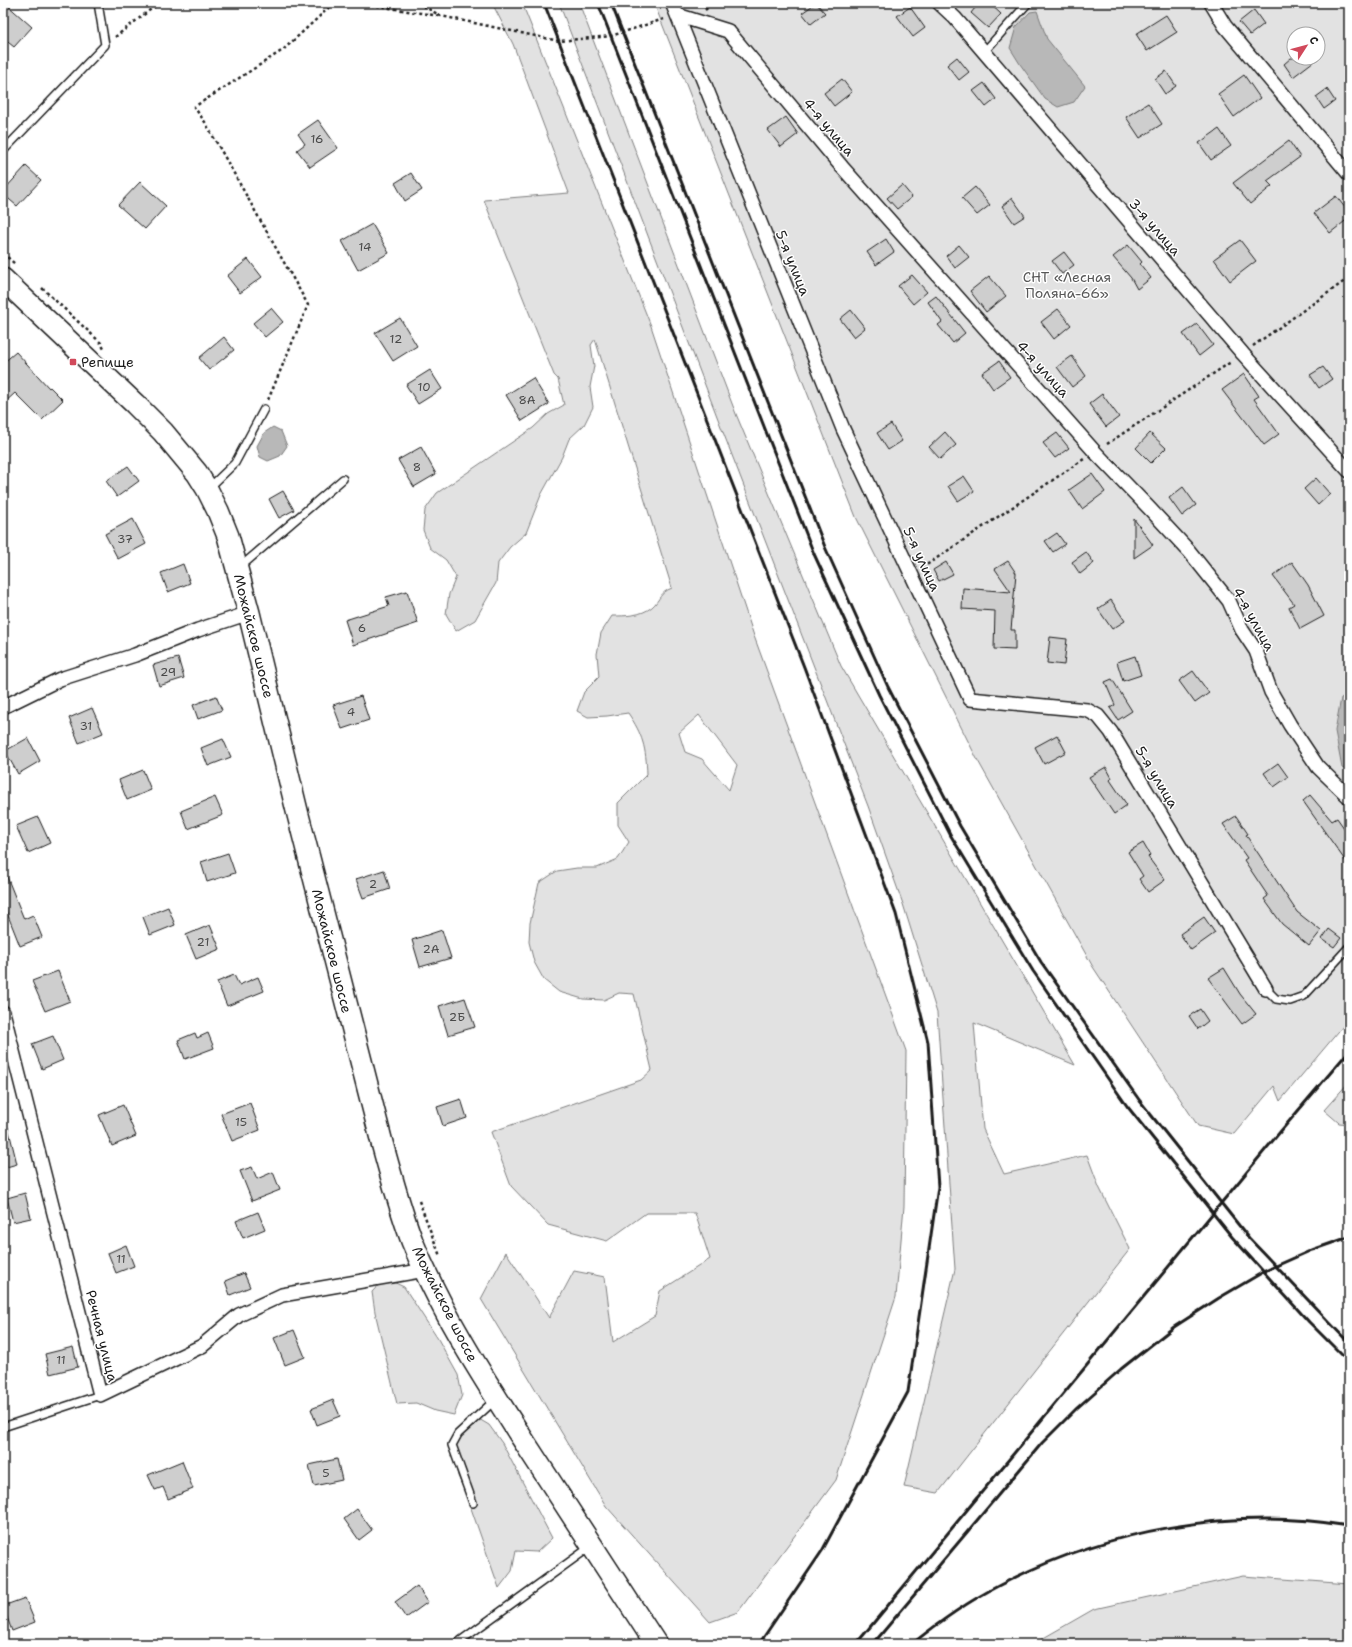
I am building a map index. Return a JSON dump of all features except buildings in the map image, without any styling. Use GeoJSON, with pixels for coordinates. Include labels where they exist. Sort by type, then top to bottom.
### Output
{"type":"FeatureCollection","features":[{"type":"Feature","properties":{"kind":"main road","name":"Можайское шоссе"},"geometry":{"type":"LineString","coordinates":[[3,279],[136,404],[183,455],[207,489],[228,536],[249,613],[297,811],[382,1143],[394,1188],[412,1240],[433,1264],[450,1321],[496,1399],[656,1644]]}},
{"type":"Feature","properties":{"kind":"street","name":"3-я улица"},"geometry":{"type":"LineString","coordinates":[[939,3],[956,18],[1243,354],[1349,471]]}},
{"type":"Feature","properties":{"kind":"street"},"geometry":{"type":"LineString","coordinates":[[1211,3],[1225,26],[1349,174]]}},
{"type":"Feature","properties":{"kind":"street","name":"4-я улица"},"geometry":{"type":"LineString","coordinates":[[674,9],[728,31],[848,173],[1095,452],[1150,508],[1188,551],[1229,601],[1242,630],[1256,651],[1271,692],[1290,726],[1318,767],[1349,797]]}},
{"type":"Feature","properties":{"kind":"street","name":"5-я улица"},"geometry":{"type":"LineString","coordinates":[[674,9],[843,429],[970,699],[1087,710],[1098,716],[1111,732],[1266,989]]}},
{"type":"Feature","properties":{"kind":"street"},"geometry":{"type":"LineString","coordinates":[[3,707],[60,680],[135,655],[198,630],[249,613]]}},
{"type":"Feature","properties":{"kind":"street","name":"Речная улица"},"geometry":{"type":"LineString","coordinates":[[3,1012],[100,1395],[202,1346],[239,1315],[282,1295],[433,1264]]}},
{"type":"Feature","properties":{"kind":"lane"},"geometry":{"type":"LineString","coordinates":[[3,151],[105,45],[98,3]]}},
{"type":"Feature","properties":{"kind":"lane"},"geometry":{"type":"LineString","coordinates":[[984,52],[1028,3]]}},
{"type":"Feature","properties":{"kind":"lane"},"geometry":{"type":"LineString","coordinates":[[207,489],[235,462],[264,409]]}},
{"type":"Feature","properties":{"kind":"lane"},"geometry":{"type":"LineString","coordinates":[[237,569],[342,479]]}},
{"type":"Feature","properties":{"kind":"lane"},"geometry":{"type":"LineString","coordinates":[[1266,989],[1276,999],[1290,1001],[1304,996],[1349,947]]}},
{"type":"Feature","properties":{"kind":"lane"},"geometry":{"type":"LineString","coordinates":[[3,1427],[100,1395]]}},
{"type":"Feature","properties":{"kind":"lane"},"geometry":{"type":"LineString","coordinates":[[473,1503],[452,1445],[458,1434],[496,1399]]}},
{"type":"Feature","properties":{"kind":"lane"},"geometry":{"type":"LineString","coordinates":[[456,1644],[592,1546]]}},
{"type":"Feature","properties":{"kind":"path"},"geometry":{"type":"LineString","coordinates":[[105,45],[159,3]]}},
{"type":"Feature","properties":{"kind":"path"},"geometry":{"type":"LineString","coordinates":[[264,409],[308,305],[205,122],[194,107],[283,50],[334,3]]}},
{"type":"Feature","properties":{"kind":"path"},"geometry":{"type":"LineString","coordinates":[[359,3],[441,16],[559,41],[611,36],[674,9]]}},
{"type":"Feature","properties":{"kind":"path"},"geometry":{"type":"LineString","coordinates":[[418,3],[441,16]]}},
{"type":"Feature","properties":{"kind":"path"},"geometry":{"type":"LineString","coordinates":[[911,575],[1243,354],[1349,278]]}},
{"type":"Feature","properties":{"kind":"path"},"geometry":{"type":"LineString","coordinates":[[417,1194],[433,1264]]}},
{"type":"Feature","properties":{"kind":"green space"},"geometry":{"type":"Polygon","coordinates":[[[492,3],[522,3],[651,326],[754,636],[906,1051],[904,1206],[896,1297],[836,1480],[738,1612],[710,1622],[606,1506],[481,1299],[506,1252],[549,1318],[574,1271],[605,1277],[613,1342],[655,1316],[660,1291],[710,1259],[695,1213],[646,1213],[607,1241],[548,1225],[511,1186],[491,1132],[641,1080],[652,1070],[634,994],[619,993],[604,1000],[583,999],[559,992],[544,980],[534,962],[529,942],[530,923],[539,883],[557,871],[577,868],[597,868],[618,859],[629,842],[618,825],[618,803],[647,774],[643,742],[628,713],[588,717],[577,711],[584,692],[599,677],[597,654],[601,633],[612,616],[628,616],[648,610],[655,604],[662,594],[672,588],[595,339],[591,345],[594,366],[590,387],[593,407],[584,425],[569,439],[562,457],[541,495],[526,533],[510,547],[498,563],[496,583],[475,620],[456,631],[446,614],[449,594],[456,577],[446,560],[430,548],[423,530],[425,510],[437,493],[533,428],[548,414],[564,405],[558,379],[554,375],[484,200],[569,193],[513,44],[492,3]],[[699,715],[679,733],[685,752],[702,759],[729,790],[737,765],[699,715]]]}},
{"type":"Feature","properties":{"kind":"green space"},"geometry":{"type":"Polygon","coordinates":[[[559,3],[579,3],[736,414],[841,666],[1075,1065],[974,1023],[983,1129],[1004,1174],[1087,1155],[1099,1187],[1130,1249],[938,1493],[904,1487],[955,1269],[937,1013],[903,904],[868,806],[559,3]]]}},
{"type":"Feature","properties":{"kind":"green space","name":"СНТ «Лесная Поляна-66»"},"geometry":{"type":"Polygon","coordinates":[[[654,3],[1349,3],[1349,1019],[1280,1101],[1274,1086],[1234,1134],[1198,1126],[1093,967],[977,759],[856,517],[654,3]]]}},
{"type":"Feature","properties":{"kind":"green space"},"geometry":{"type":"Polygon","coordinates":[[[1349,1082],[1349,1124],[1339,1123],[1324,1110],[1349,1082]]]}},
{"type":"Feature","properties":{"kind":"green space"},"geometry":{"type":"Polygon","coordinates":[[[385,1278],[404,1287],[438,1339],[458,1375],[462,1395],[454,1415],[435,1411],[416,1403],[397,1404],[375,1312],[372,1292],[385,1278]]]}},
{"type":"Feature","properties":{"kind":"green space"},"geometry":{"type":"Polygon","coordinates":[[[472,1415],[489,1425],[502,1443],[552,1538],[537,1552],[516,1551],[512,1571],[499,1588],[466,1494],[458,1476],[454,1458],[457,1438],[472,1415]]]}},
{"type":"Feature","properties":{"kind":"green space"},"geometry":{"type":"Polygon","coordinates":[[[1243,1576],[1349,1584],[1349,1644],[1033,1644],[1094,1609],[1243,1576]]]}},
{"type":"Feature","properties":{"kind":"shaded area"},"geometry":{"type":"Polygon","coordinates":[[[1037,11],[1047,39],[1085,86],[1074,102],[1058,107],[1045,99],[1010,48],[1016,27],[1030,12],[1037,11]]]}},
{"type":"Feature","properties":{"kind":"shaded area"},"geometry":{"type":"Polygon","coordinates":[[[273,427],[281,431],[287,446],[280,456],[268,461],[260,457],[257,446],[264,433],[273,427]]]}},
{"type":"Feature","properties":{"kind":"shaded area"},"geometry":{"type":"Polygon","coordinates":[[[1349,694],[1349,771],[1342,768],[1335,731],[1341,698],[1349,694]]]}},
{"type":"Feature","properties":{"kind":"railway"},"geometry":{"type":"LineString","coordinates":[[544,3],[804,667],[896,914],[928,1042],[938,1187],[908,1392],[822,1551],[759,1644]]}},
{"type":"Feature","properties":{"kind":"railway"},"geometry":{"type":"LineString","coordinates":[[598,3],[814,554],[879,695],[951,836],[1033,971],[1127,1106],[1232,1237],[1309,1322],[1349,1362]]}},
{"type":"Feature","properties":{"kind":"railway"},"geometry":{"type":"LineString","coordinates":[[611,3],[825,547],[888,687],[960,826],[1041,962],[1140,1101],[1249,1238],[1349,1343]]}},
{"type":"Feature","properties":{"kind":"railway"},"geometry":{"type":"LineString","coordinates":[[856,1644],[1280,1132],[1349,1051]]}},
{"type":"Feature","properties":{"kind":"railway"},"geometry":{"type":"LineString","coordinates":[[873,1644],[1042,1443],[1077,1408],[1121,1369],[1174,1327],[1265,1271],[1312,1250],[1349,1237]]}},
{"type":"Feature","properties":{"kind":"railway"},"geometry":{"type":"LineString","coordinates":[[912,1644],[954,1612],[1000,1585],[1040,1566],[1082,1550],[1126,1537],[1170,1527],[1215,1521],[1260,1519],[1305,1521],[1349,1526]]}},
{"type":"Feature","properties":{"kind":"place","name":"Репище"},"geometry":{"type":"Point","coordinates":[73,362]}}]}
